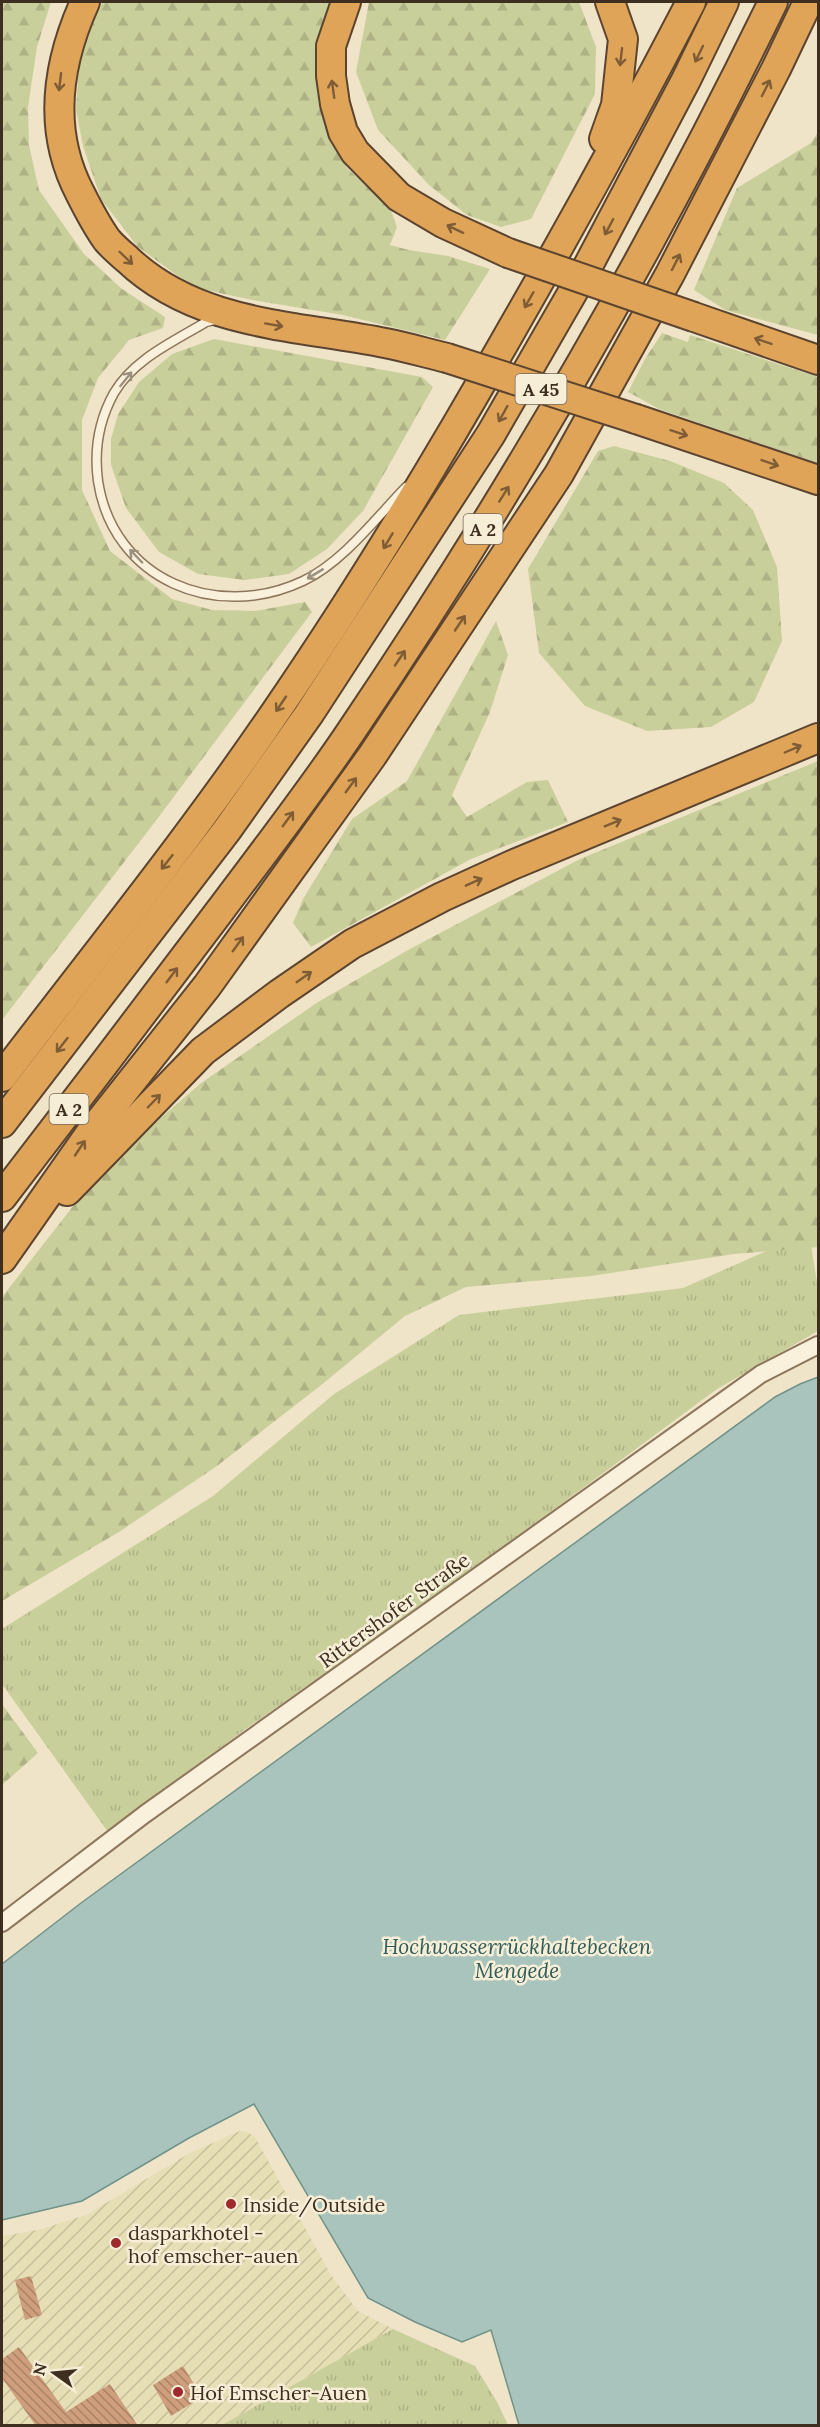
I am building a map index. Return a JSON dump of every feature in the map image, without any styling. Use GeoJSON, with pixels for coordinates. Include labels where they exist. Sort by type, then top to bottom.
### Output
{"type":"FeatureCollection","features":[{"type":"Feature","properties":{"kind":"highway"},"geometry":{"type":"LineString","coordinates":[[85,2],[66,50],[59,86],[64,152],[71,176],[108,242],[141,273],[177,297],[236,316]]}},
{"type":"Feature","properties":{"kind":"highway"},"geometry":{"type":"LineString","coordinates":[[346,2],[331,46],[331,76],[335,104],[343,132],[355,152],[399,197],[443,224],[508,253],[819,360]]}},
{"type":"Feature","properties":{"kind":"highway"},"geometry":{"type":"LineString","coordinates":[[558,249],[604,141],[616,105],[623,39],[610,2]]}},
{"type":"Feature","properties":{"kind":"highway"},"geometry":{"type":"LineString","coordinates":[[2,1077],[174,853],[278,709],[363,582],[446,445],[558,249],[646,90],[691,2]]}},
{"type":"Feature","properties":{"kind":"highway","name":"A 2"},"geometry":{"type":"LineString","coordinates":[[2,1123],[234,820],[309,714],[491,434],[589,264],[686,80],[724,2]]}},
{"type":"Feature","properties":{"kind":"highway","name":"A 2"},"geometry":{"type":"LineString","coordinates":[[2,1197],[270,844],[348,736],[440,597],[530,452],[631,277],[726,98],[773,2]]}},
{"type":"Feature","properties":{"kind":"highway"},"geometry":{"type":"LineString","coordinates":[[2,1259],[88,1135],[207,986],[372,756],[559,474],[670,274],[808,2]]}},
{"type":"Feature","properties":{"kind":"highway","name":"A 45"},"geometry":{"type":"LineString","coordinates":[[236,316],[265,324],[386,343],[447,358],[819,480]]}},
{"type":"Feature","properties":{"kind":"highway"},"geometry":{"type":"LineString","coordinates":[[23,1231],[59,1199],[203,1051],[351,944],[442,897],[502,870],[819,738]]}},
{"type":"Feature","properties":{"kind":"street","name":"Rittershofer Straße"},"geometry":{"type":"LineString","coordinates":[[2,1923],[146,1814],[751,1381],[819,1345]]}},
{"type":"Feature","properties":{"kind":"lane"},"geometry":{"type":"LineString","coordinates":[[236,316],[206,322],[138,364],[114,393],[100,428],[95,460],[101,500],[114,530],[136,558],[165,580],[196,593],[243,597],[273,592],[303,581],[328,566],[446,445]]}},
{"type":"Feature","properties":{"kind":"shaded area"},"geometry":{"type":"Polygon","coordinates":[[[240,2131],[245,2131],[255,2137],[331,2275],[358,2311],[393,2329],[222,2425],[2,2426],[2,2236],[38,2230],[86,2215],[190,2153],[240,2131]]]}},
{"type":"Feature","properties":{"kind":"green space"},"geometry":{"type":"Polygon","coordinates":[[[2,2],[51,2],[37,47],[28,107],[29,145],[39,190],[84,254],[122,289],[165,317],[163,328],[129,340],[98,378],[82,420],[82,490],[110,551],[172,599],[212,610],[255,611],[305,602],[312,612],[155,822],[2,1020],[2,2]]]}},
{"type":"Feature","properties":{"kind":"green space"},"geometry":{"type":"Polygon","coordinates":[[[103,2],[330,2],[317,46],[317,92],[331,140],[348,169],[391,210],[397,227],[390,245],[448,256],[490,269],[445,340],[343,315],[247,299],[193,287],[138,247],[101,199],[83,146],[76,110],[79,63],[95,14],[103,2]]]}},
{"type":"Feature","properties":{"kind":"green space"},"geometry":{"type":"Polygon","coordinates":[[[369,2],[579,2],[596,47],[595,94],[531,219],[501,227],[467,215],[429,185],[378,130],[356,72],[369,2]]]}},
{"type":"Feature","properties":{"kind":"green space"},"geometry":{"type":"Polygon","coordinates":[[[818,132],[818,335],[725,310],[694,290],[737,188],[811,143],[818,132]]]}},
{"type":"Feature","properties":{"kind":"green space"},"geometry":{"type":"Polygon","coordinates":[[[662,333],[688,342],[690,335],[818,377],[818,463],[659,409],[628,392],[662,333]]]}},
{"type":"Feature","properties":{"kind":"green space"},"geometry":{"type":"Polygon","coordinates":[[[214,339],[422,377],[433,387],[363,511],[327,549],[289,574],[245,580],[198,574],[159,552],[126,508],[111,465],[111,439],[118,414],[139,382],[172,354],[214,339]]]}},
{"type":"Feature","properties":{"kind":"green space"},"geometry":{"type":"Polygon","coordinates":[[[614,446],[670,461],[724,483],[753,510],[777,567],[782,641],[754,702],[711,727],[647,731],[585,706],[539,653],[528,569],[598,451],[614,446]]]}},
{"type":"Feature","properties":{"kind":"green space"},"geometry":{"type":"Polygon","coordinates":[[[496,621],[508,655],[490,712],[452,795],[467,817],[527,782],[548,780],[568,822],[471,859],[311,947],[293,923],[303,899],[352,819],[407,781],[496,621]]]}},
{"type":"Feature","properties":{"kind":"green space"},"geometry":{"type":"Polygon","coordinates":[[[818,761],[818,1247],[734,1254],[591,1276],[466,1287],[405,1316],[217,1466],[119,1532],[2,1601],[2,1297],[103,1168],[201,1083],[318,1002],[408,950],[580,859],[818,761]]]}},
{"type":"Feature","properties":{"kind":"green space"},"geometry":{"type":"Polygon","coordinates":[[[809,1232],[818,1289],[818,1331],[717,1389],[445,1590],[247,1728],[108,1832],[2,1684],[2,1629],[213,1496],[334,1394],[459,1315],[683,1288],[809,1232]]]}},
{"type":"Feature","properties":{"kind":"green space"},"geometry":{"type":"Polygon","coordinates":[[[2,1704],[38,1753],[2,1785],[2,1704]]]}},
{"type":"Feature","properties":{"kind":"green space"},"geometry":{"type":"Polygon","coordinates":[[[393,2329],[475,2366],[508,2425],[222,2425],[393,2329]]]}},
{"type":"Feature","properties":{"kind":"water","name":"Hochwasserrückhaltebecken Mengede"},"geometry":{"type":"Polygon","coordinates":[[[818,1377],[818,2425],[519,2425],[491,2330],[462,2342],[415,2322],[368,2298],[254,2104],[189,2138],[82,2201],[2,2220],[2,1964],[81,1903],[775,1397],[818,1377]]]}},
{"type":"Feature","properties":{"kind":"building"},"geometry":{"type":"Polygon","coordinates":[[[31,2276],[42,2315],[25,2320],[15,2280],[31,2276]]]}},
{"type":"Feature","properties":{"kind":"building"},"geometry":{"type":"Polygon","coordinates":[[[19,2347],[66,2412],[110,2384],[138,2426],[36,2426],[2,2378],[2,2359],[19,2347]]]}},
{"type":"Feature","properties":{"kind":"building","name":"Hof Emscher-Auen"},"geometry":{"type":"Polygon","coordinates":[[[183,2366],[202,2397],[171,2416],[153,2385],[183,2366]]]}},
{"type":"Feature","properties":{"kind":"place","name":"Inside/Outside"},"geometry":{"type":"Point","coordinates":[231,2204]}},
{"type":"Feature","properties":{"kind":"place","name":"dasparkhotel - hof emscher-auen"},"geometry":{"type":"Point","coordinates":[116,2243]}},
{"type":"Feature","properties":{"kind":"place","name":"Hof Emscher-Auen"},"geometry":{"type":"Point","coordinates":[178,2392]}}]}
